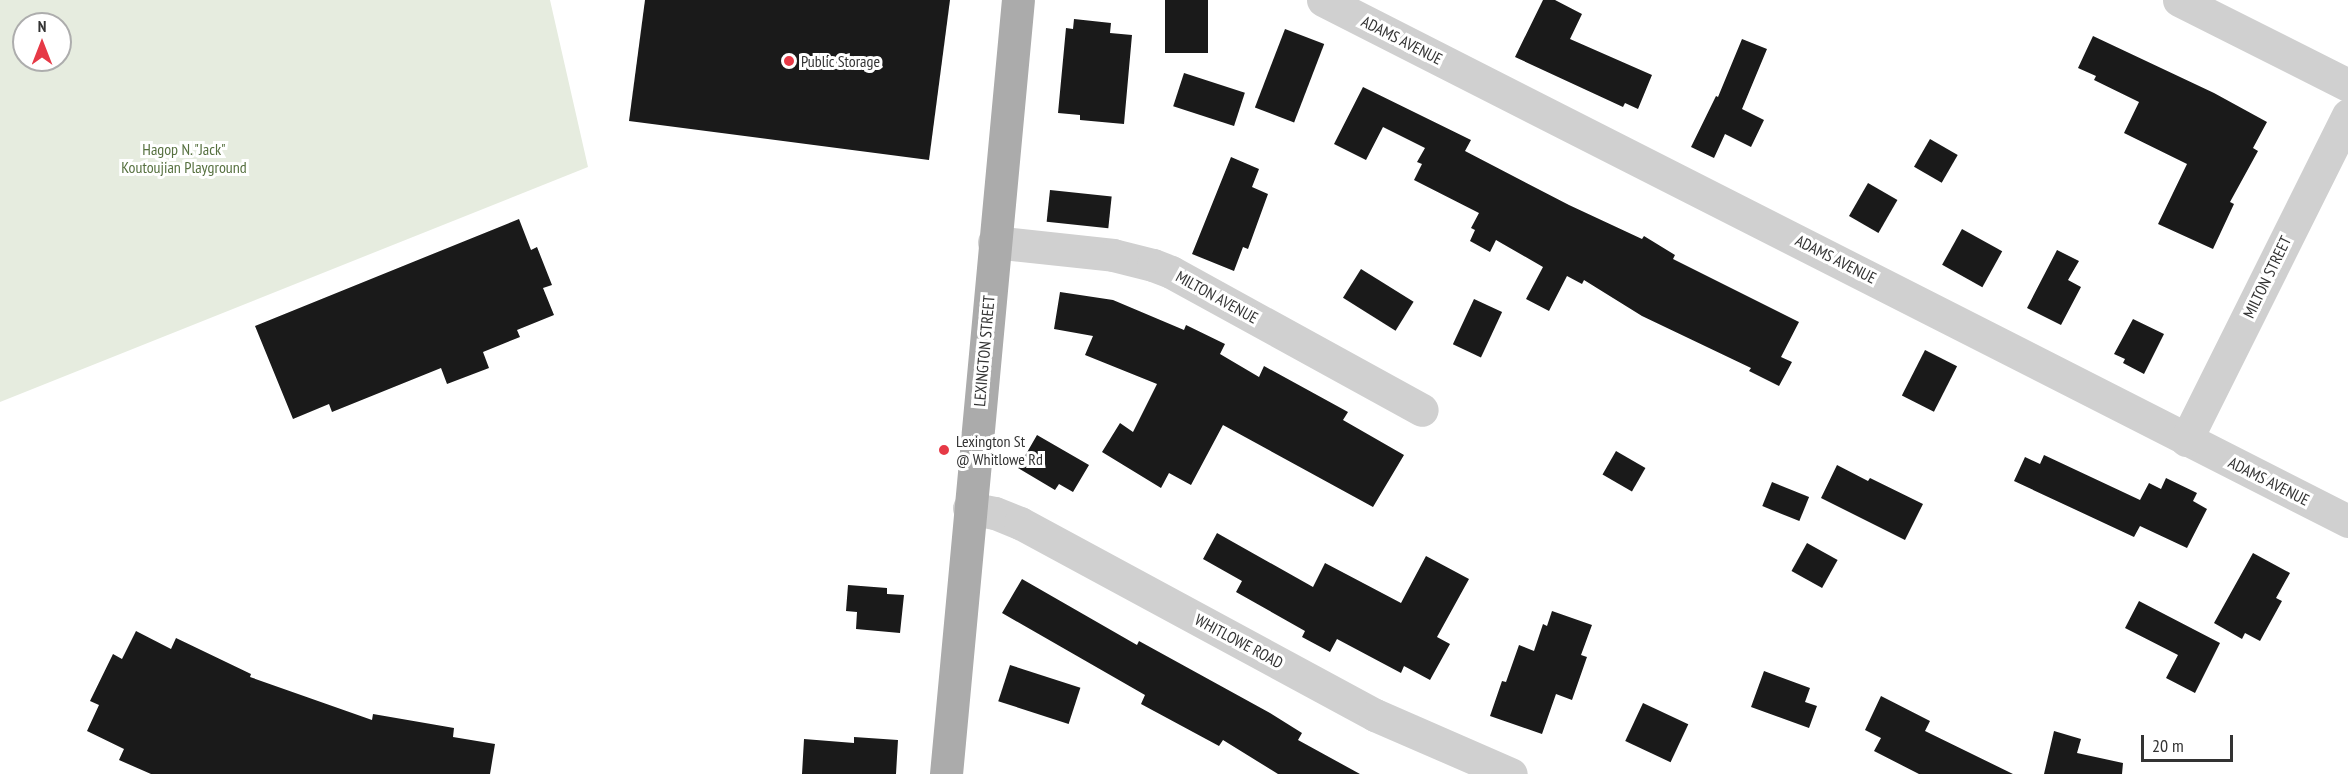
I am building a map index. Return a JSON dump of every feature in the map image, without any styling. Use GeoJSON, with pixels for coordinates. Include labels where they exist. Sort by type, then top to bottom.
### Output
{"type":"FeatureCollection","features":[{"type":"Feature","properties":{"kind":"main road","name":"LEXINGTON STREET"},"geometry":{"type":"LineString","coordinates":[[946,774],[969,507],[1018,0]]}},
{"type":"Feature","properties":{"kind":"street","name":"ADAMS AVENUE"},"geometry":{"type":"LineString","coordinates":[[1323,0],[1841,261],[2186,440],[2348,521]]}},
{"type":"Feature","properties":{"kind":"street"},"geometry":{"type":"LineString","coordinates":[[2179,0],[2348,85]]}},
{"type":"Feature","properties":{"kind":"street","name":"MILTON STREET"},"geometry":{"type":"LineString","coordinates":[[2186,440],[2348,115]]}},
{"type":"Feature","properties":{"kind":"street","name":"MILTON AVENUE"},"geometry":{"type":"LineString","coordinates":[[994,242],[1113,255],[1172,272],[1422,410]]}},
{"type":"Feature","properties":{"kind":"street","name":"WHITLOWE ROAD"},"geometry":{"type":"LineString","coordinates":[[969,507],[1008,517],[1384,719],[1511,774]]}},
{"type":"Feature","properties":{"kind":"green space","name":"Hagop N. \"Jack\" Koutoujian Playground"},"geometry":{"type":"Polygon","coordinates":[[[0,0],[550,0],[588,167],[0,402],[0,0]]]}},
{"type":"Feature","properties":{"kind":"building","name":"Public Storage"},"geometry":{"type":"Polygon","coordinates":[[[645,0],[950,0],[929,160],[629,121],[645,0]]]}},
{"type":"Feature","properties":{"kind":"building"},"geometry":{"type":"Polygon","coordinates":[[[1165,0],[1208,0],[1208,53],[1165,53],[1165,0]]]}},
{"type":"Feature","properties":{"kind":"building"},"geometry":{"type":"Polygon","coordinates":[[[1543,0],[1555,0],[1582,14],[1570,39],[1652,75],[1638,109],[1625,103],[1623,107],[1515,57],[1543,0]]]}},
{"type":"Feature","properties":{"kind":"building"},"geometry":{"type":"Polygon","coordinates":[[[1074,19],[1111,23],[1110,33],[1132,35],[1124,124],[1080,120],[1080,115],[1058,113],[1066,28],[1073,29],[1074,19]]]}},
{"type":"Feature","properties":{"kind":"building"},"geometry":{"type":"Polygon","coordinates":[[[1285,29],[1324,44],[1294,122],[1255,107],[1285,29]]]}},
{"type":"Feature","properties":{"kind":"building"},"geometry":{"type":"Polygon","coordinates":[[[2093,36],[2214,93],[2267,122],[2253,148],[2258,151],[2230,202],[2234,204],[2213,249],[2158,224],[2187,164],[2124,133],[2139,102],[2094,80],[2096,76],[2078,68],[2093,36]]]}},
{"type":"Feature","properties":{"kind":"building"},"geometry":{"type":"Polygon","coordinates":[[[1742,39],[1767,49],[1742,109],[1764,120],[1751,147],[1725,134],[1714,158],[1691,147],[1716,96],[1718,97],[1742,39]]]}},
{"type":"Feature","properties":{"kind":"building"},"geometry":{"type":"Polygon","coordinates":[[[1184,73],[1245,93],[1234,126],[1173,106],[1184,73]]]}},
{"type":"Feature","properties":{"kind":"building"},"geometry":{"type":"Polygon","coordinates":[[[1363,87],[1471,140],[1465,151],[1569,205],[1642,239],[1644,236],[1675,255],[1673,259],[1799,322],[1781,357],[1792,362],[1779,386],[1749,371],[1751,368],[1642,316],[1584,280],[1582,284],[1567,276],[1549,311],[1526,299],[1543,267],[1496,240],[1490,252],[1470,241],[1475,230],[1471,228],[1479,213],[1414,180],[1422,164],[1417,162],[1425,148],[1383,127],[1366,160],[1334,144],[1363,87]]]}},
{"type":"Feature","properties":{"kind":"building"},"geometry":{"type":"Polygon","coordinates":[[[1930,139],[1958,155],[1942,183],[1914,167],[1930,139]]]}},
{"type":"Feature","properties":{"kind":"building"},"geometry":{"type":"Polygon","coordinates":[[[1231,157],[1259,169],[1252,187],[1268,194],[1248,249],[1243,247],[1234,271],[1192,254],[1231,157]]]}},
{"type":"Feature","properties":{"kind":"building"},"geometry":{"type":"Polygon","coordinates":[[[1868,183],[1897,200],[1878,233],[1849,216],[1868,183]]]}},
{"type":"Feature","properties":{"kind":"building"},"geometry":{"type":"Polygon","coordinates":[[[1050,190],[1112,196],[1108,228],[1047,222],[1050,190]]]}},
{"type":"Feature","properties":{"kind":"building"},"geometry":{"type":"Polygon","coordinates":[[[519,219],[531,250],[537,247],[552,285],[543,288],[554,315],[517,330],[520,337],[483,352],[489,368],[447,384],[441,368],[332,412],[329,404],[293,419],[255,326],[519,219]]]}},
{"type":"Feature","properties":{"kind":"building"},"geometry":{"type":"Polygon","coordinates":[[[1962,229],[2002,251],[1982,287],[1942,265],[1962,229]]]}},
{"type":"Feature","properties":{"kind":"building"},"geometry":{"type":"Polygon","coordinates":[[[2057,250],[2079,261],[2068,280],[2081,287],[2061,325],[2027,308],[2057,250]]]}},
{"type":"Feature","properties":{"kind":"building"},"geometry":{"type":"Polygon","coordinates":[[[1361,269],[1414,302],[1396,331],[1343,298],[1361,269]]]}},
{"type":"Feature","properties":{"kind":"building"},"geometry":{"type":"Polygon","coordinates":[[[1060,292],[1113,300],[1184,330],[1186,325],[1225,344],[1220,354],[1259,377],[1264,366],[1348,412],[1343,420],[1404,455],[1373,507],[1223,425],[1191,485],[1169,473],[1161,488],[1102,452],[1120,423],[1133,432],[1157,384],[1085,355],[1093,336],[1054,329],[1060,292]]]}},
{"type":"Feature","properties":{"kind":"building"},"geometry":{"type":"Polygon","coordinates":[[[1474,299],[1502,312],[1481,357],[1453,344],[1474,299]]]}},
{"type":"Feature","properties":{"kind":"building"},"geometry":{"type":"Polygon","coordinates":[[[2133,319],[2164,334],[2144,374],[2123,363],[2125,359],[2114,354],[2133,319]]]}},
{"type":"Feature","properties":{"kind":"building"},"geometry":{"type":"Polygon","coordinates":[[[1925,350],[1957,366],[1934,412],[1902,395],[1925,350]]]}},
{"type":"Feature","properties":{"kind":"building"},"geometry":{"type":"Polygon","coordinates":[[[1037,435],[1089,465],[1073,492],[1059,484],[1055,490],[1018,468],[1037,435]]]}},
{"type":"Feature","properties":{"kind":"building"},"geometry":{"type":"Polygon","coordinates":[[[1616,451],[1645,468],[1632,491],[1602,474],[1616,451]]]}},
{"type":"Feature","properties":{"kind":"building"},"geometry":{"type":"Polygon","coordinates":[[[2044,455],[2140,500],[2149,483],[2161,489],[2166,478],[2197,493],[2193,501],[2207,509],[2187,548],[2140,526],[2134,537],[2014,481],[2025,457],[2040,464],[2044,455]]]}},
{"type":"Feature","properties":{"kind":"building"},"geometry":{"type":"Polygon","coordinates":[[[1837,465],[1923,504],[1905,540],[1821,498],[1837,465]]]}},
{"type":"Feature","properties":{"kind":"building"},"geometry":{"type":"Polygon","coordinates":[[[1772,482],[1809,497],[1799,521],[1762,506],[1772,482]]]}},
{"type":"Feature","properties":{"kind":"building"},"geometry":{"type":"Polygon","coordinates":[[[1217,533],[1313,587],[1325,563],[1401,603],[1426,556],[1469,579],[1437,637],[1450,644],[1430,680],[1404,666],[1401,673],[1337,639],[1330,652],[1302,637],[1305,631],[1236,592],[1242,581],[1203,559],[1217,533]]]}},
{"type":"Feature","properties":{"kind":"building"},"geometry":{"type":"Polygon","coordinates":[[[1807,543],[1838,560],[1822,588],[1791,571],[1807,543]]]}},
{"type":"Feature","properties":{"kind":"building"},"geometry":{"type":"Polygon","coordinates":[[[2253,553],[2290,573],[2276,598],[2282,601],[2260,641],[2245,633],[2242,639],[2214,623],[2253,553]]]}},
{"type":"Feature","properties":{"kind":"building"},"geometry":{"type":"Polygon","coordinates":[[[1022,579],[1137,645],[1139,641],[1270,713],[1302,733],[1298,740],[1360,774],[1278,774],[1223,740],[1219,746],[1141,704],[1145,695],[1002,613],[1022,579]]]}},
{"type":"Feature","properties":{"kind":"building"},"geometry":{"type":"Polygon","coordinates":[[[848,585],[887,588],[887,594],[904,595],[900,633],[856,629],[857,612],[846,611],[848,585]]]}},
{"type":"Feature","properties":{"kind":"building"},"geometry":{"type":"Polygon","coordinates":[[[2139,601],[2220,643],[2195,693],[2166,678],[2178,655],[2125,628],[2139,601]]]}},
{"type":"Feature","properties":{"kind":"building"},"geometry":{"type":"Polygon","coordinates":[[[1552,611],[1592,625],[1581,655],[1587,657],[1572,700],[1556,694],[1542,734],[1490,716],[1502,681],[1506,682],[1519,645],[1534,651],[1543,624],[1547,626],[1552,611]]]}},
{"type":"Feature","properties":{"kind":"building"},"geometry":{"type":"Polygon","coordinates":[[[136,631],[171,649],[176,638],[251,674],[250,677],[372,720],[373,714],[454,728],[453,737],[495,744],[490,774],[151,774],[119,760],[124,749],[87,731],[99,705],[90,701],[113,654],[122,659],[136,631]]]}},
{"type":"Feature","properties":{"kind":"building"},"geometry":{"type":"Polygon","coordinates":[[[1010,665],[1080,688],[1069,724],[998,701],[1010,665]]]}},
{"type":"Feature","properties":{"kind":"building"},"geometry":{"type":"Polygon","coordinates":[[[1764,671],[1810,688],[1805,702],[1817,706],[1809,728],[1751,707],[1764,671]]]}},
{"type":"Feature","properties":{"kind":"building"},"geometry":{"type":"Polygon","coordinates":[[[1881,696],[1930,721],[1925,731],[2013,774],[1919,774],[1874,751],[1881,738],[1865,730],[1881,696]]]}},
{"type":"Feature","properties":{"kind":"building"},"geometry":{"type":"Polygon","coordinates":[[[1643,703],[1688,724],[1671,762],[1625,741],[1643,703]]]}},
{"type":"Feature","properties":{"kind":"building"},"geometry":{"type":"Polygon","coordinates":[[[2054,731],[2081,739],[2077,753],[2123,763],[2122,774],[2044,774],[2054,731]]]}},
{"type":"Feature","properties":{"kind":"building"},"geometry":{"type":"Polygon","coordinates":[[[854,737],[898,740],[896,774],[802,774],[804,739],[854,743],[854,737]]]}},
{"type":"Feature","properties":{"kind":"place","name":"Public Storage"},"geometry":{"type":"Point","coordinates":[789,61]}},
{"type":"Feature","properties":{"kind":"place","name":"Lexington St @ Whitlowe Rd"},"geometry":{"type":"Point","coordinates":[944,450]}}]}
